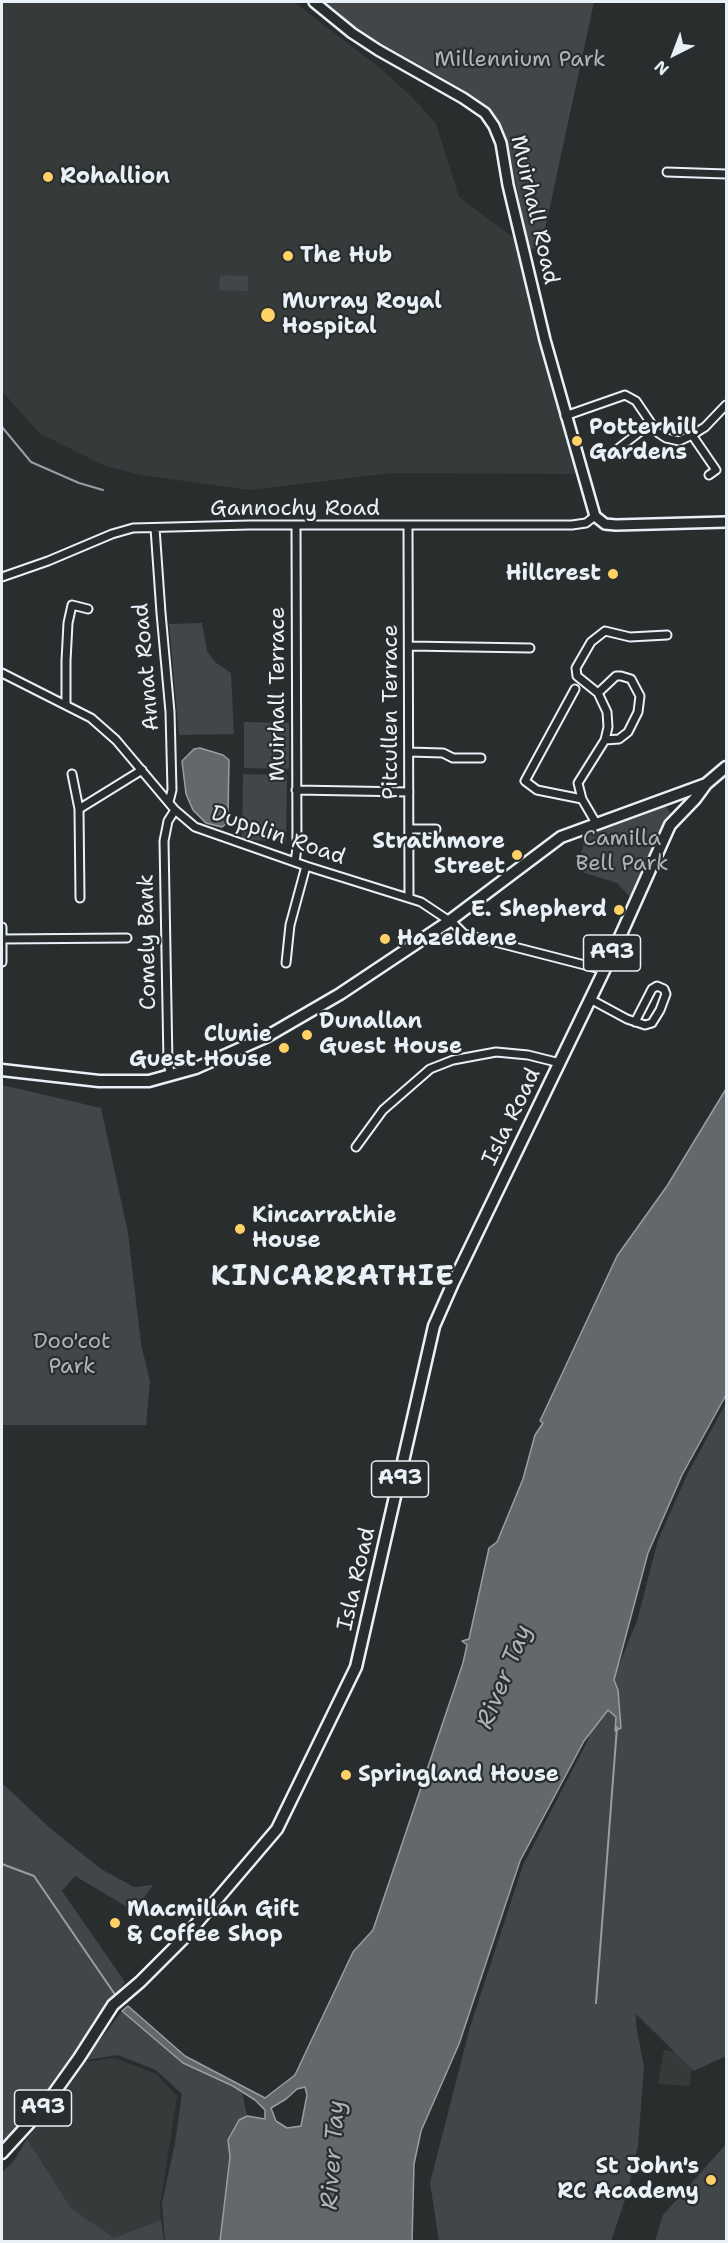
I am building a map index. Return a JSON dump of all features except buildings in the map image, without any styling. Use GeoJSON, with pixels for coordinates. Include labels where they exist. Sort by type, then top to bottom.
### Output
{"type":"FeatureCollection","features":[{"type":"Feature","properties":{"kind":"main road","name":"A93"},"geometry":{"type":"LineString","coordinates":[[706,784],[726,767]]}},
{"type":"Feature","properties":{"kind":"main road"},"geometry":{"type":"LineString","coordinates":[[2,1070],[84,1080],[149,1081],[196,1068],[266,1037],[340,994],[448,922],[561,837],[596,822],[706,784]]}},
{"type":"Feature","properties":{"kind":"main road","name":"Isla Road"},"geometry":{"type":"LineString","coordinates":[[2,2153],[44,2107],[113,2005],[140,1982],[185,1937],[278,1829],[356,1667],[434,1326],[604,970],[670,825],[706,784]]}},
{"type":"Feature","properties":{"kind":"street","name":"Muirhall Road"},"geometry":{"type":"LineString","coordinates":[[314,2],[352,33],[378,50],[485,113],[494,126],[501,142],[508,185],[532,286],[595,516]]}},
{"type":"Feature","properties":{"kind":"street"},"geometry":{"type":"LineString","coordinates":[[667,172],[726,174]]}},
{"type":"Feature","properties":{"kind":"street"},"geometry":{"type":"LineString","coordinates":[[566,416],[625,395],[636,401],[657,432],[666,438],[679,441],[705,427],[726,405]]}},
{"type":"Feature","properties":{"kind":"street"},"geometry":{"type":"LineString","coordinates":[[624,455],[619,448],[650,424]]}},
{"type":"Feature","properties":{"kind":"street"},"geometry":{"type":"LineString","coordinates":[[692,435],[716,470],[709,475]]}},
{"type":"Feature","properties":{"kind":"street"},"geometry":{"type":"LineString","coordinates":[[595,516],[608,525],[726,522]]}},
{"type":"Feature","properties":{"kind":"street","name":"Gannochy Road"},"geometry":{"type":"LineString","coordinates":[[2,577],[133,528],[296,525],[572,525],[586,523],[595,516]]}},
{"type":"Feature","properties":{"kind":"street","name":"Muirhall Terrace"},"geometry":{"type":"LineString","coordinates":[[295,862],[297,848],[296,525]]}},
{"type":"Feature","properties":{"kind":"street","name":"Pitcullen Terrace"},"geometry":{"type":"LineString","coordinates":[[408,526],[409,898]]}},
{"type":"Feature","properties":{"kind":"street","name":"Annat Road"},"geometry":{"type":"LineString","coordinates":[[155,528],[170,712],[172,790],[169,802]]}},
{"type":"Feature","properties":{"kind":"street"},"geometry":{"type":"LineString","coordinates":[[66,704],[66,652],[72,605],[88,609]]}},
{"type":"Feature","properties":{"kind":"street"},"geometry":{"type":"LineString","coordinates":[[596,822],[582,799],[578,783],[605,740],[608,728],[607,712],[598,693],[575,672],[582,656],[599,634],[610,632],[630,637],[667,635]]}},
{"type":"Feature","properties":{"kind":"street"},"geometry":{"type":"LineString","coordinates":[[409,646],[530,648]]}},
{"type":"Feature","properties":{"kind":"street","name":"Dupplin Road"},"geometry":{"type":"LineString","coordinates":[[2,673],[91,718],[142,770],[175,810],[195,827],[306,866],[420,902],[454,924],[464,934],[604,970]]}},
{"type":"Feature","properties":{"kind":"street"},"geometry":{"type":"LineString","coordinates":[[598,693],[616,676],[621,676],[630,679],[640,696],[638,712],[628,732],[619,739],[605,740]]}},
{"type":"Feature","properties":{"kind":"street"},"geometry":{"type":"LineString","coordinates":[[575,688],[525,781],[537,790],[582,799]]}},
{"type":"Feature","properties":{"kind":"street"},"geometry":{"type":"LineString","coordinates":[[409,752],[444,753],[453,758],[480,758]]}},
{"type":"Feature","properties":{"kind":"street"},"geometry":{"type":"LineString","coordinates":[[79,809],[142,770]]}},
{"type":"Feature","properties":{"kind":"street"},"geometry":{"type":"LineString","coordinates":[[72,774],[79,809],[80,898]]}},
{"type":"Feature","properties":{"kind":"street"},"geometry":{"type":"LineString","coordinates":[[296,790],[409,792]]}},
{"type":"Feature","properties":{"kind":"street","name":"Comely Bank"},"geometry":{"type":"LineString","coordinates":[[171,1076],[168,1063],[164,842],[168,822],[175,810]]}},
{"type":"Feature","properties":{"kind":"street"},"geometry":{"type":"LineString","coordinates":[[409,829],[436,829]]}},
{"type":"Feature","properties":{"kind":"street"},"geometry":{"type":"LineString","coordinates":[[286,963],[290,925],[306,866]]}},
{"type":"Feature","properties":{"kind":"street"},"geometry":{"type":"LineString","coordinates":[[2,927],[2,962]]}},
{"type":"Feature","properties":{"kind":"street"},"geometry":{"type":"LineString","coordinates":[[2,939],[127,938]]}},
{"type":"Feature","properties":{"kind":"street"},"geometry":{"type":"LineString","coordinates":[[590,999],[635,1022],[645,1024],[652,1023],[664,1000],[666,994],[664,990],[657,986],[652,989],[635,1022]]}},
{"type":"Feature","properties":{"kind":"street"},"geometry":{"type":"LineString","coordinates":[[356,1147],[383,1110],[430,1069],[453,1060],[496,1052],[528,1055],[560,1063]]}},
{"type":"Feature","properties":{"kind":"shaded area","name":"Murray Royal Hospital"},"geometry":{"type":"Polygon","coordinates":[[[2,2],[294,2],[380,68],[413,98],[436,124],[459,197],[514,238],[576,474],[391,473],[250,490],[141,475],[105,466],[39,433],[2,391],[2,2]]]}},
{"type":"Feature","properties":{"kind":"shaded area"},"geometry":{"type":"Polygon","coordinates":[[[664,2050],[693,2054],[690,2086],[658,2084],[664,2050]]]}},
{"type":"Feature","properties":{"kind":"shaded area"},"geometry":{"type":"Polygon","coordinates":[[[115,2058],[156,2074],[177,2096],[160,2206],[161,2220],[114,2238],[71,2208],[27,2139],[83,2062],[115,2058]]]}},
{"type":"Feature","properties":{"kind":"green space","name":"Millennium Park"},"geometry":{"type":"Polygon","coordinates":[[[322,2],[594,2],[541,248],[529,249],[507,140],[496,117],[484,105],[460,88],[364,34],[322,2]]]}},
{"type":"Feature","properties":{"kind":"green space"},"geometry":{"type":"Polygon","coordinates":[[[220,275],[248,276],[248,291],[219,290],[220,275]]]}},
{"type":"Feature","properties":{"kind":"green space"},"geometry":{"type":"Polygon","coordinates":[[[202,623],[207,651],[215,662],[231,673],[234,734],[179,735],[169,624],[202,623]]]}},
{"type":"Feature","properties":{"kind":"green space"},"geometry":{"type":"Polygon","coordinates":[[[244,722],[289,723],[289,769],[244,768],[244,722]]]}},
{"type":"Feature","properties":{"kind":"green space"},"geometry":{"type":"Polygon","coordinates":[[[243,774],[287,775],[286,841],[242,840],[243,774]]]}},
{"type":"Feature","properties":{"kind":"green space","name":"Camilla Bell Park"},"geometry":{"type":"Polygon","coordinates":[[[665,805],[672,815],[633,900],[617,883],[576,870],[587,833],[665,805]]]}},
{"type":"Feature","properties":{"kind":"green space","name":"Doo'cot Park"},"geometry":{"type":"Polygon","coordinates":[[[2,1085],[101,1108],[128,1233],[141,1344],[150,1381],[146,1425],[2,1425],[2,1085]]]}},
{"type":"Feature","properties":{"kind":"green space"},"geometry":{"type":"Polygon","coordinates":[[[726,1403],[726,2056],[694,2071],[636,2014],[644,2067],[638,2146],[627,2194],[611,2241],[439,2241],[430,2183],[470,2027],[523,1865],[587,1742],[637,1621],[658,1540],[688,1473],[726,1403]]]}},
{"type":"Feature","properties":{"kind":"green space"},"geometry":{"type":"Polygon","coordinates":[[[2,1783],[51,1829],[101,1869],[134,1887],[153,1885],[134,1911],[75,1876],[62,1891],[125,1982],[11,2143],[2,2150],[2,1783]]]}},
{"type":"Feature","properties":{"kind":"green space"},"geometry":{"type":"Polygon","coordinates":[[[122,2011],[183,2063],[242,2091],[247,2116],[239,2120],[228,2140],[230,2157],[220,2241],[165,2241],[162,2203],[175,2143],[182,2094],[156,2070],[118,2055],[85,2060],[122,2011]]]}},
{"type":"Feature","properties":{"kind":"green space"},"geometry":{"type":"Polygon","coordinates":[[[27,2139],[71,2208],[114,2238],[161,2220],[164,2241],[2,2241],[2,2172],[13,2162],[27,2139]]]}},
{"type":"Feature","properties":{"kind":"green space","name":"St John's RC Academy"},"geometry":{"type":"Polygon","coordinates":[[[726,2144],[726,2241],[655,2241],[663,2215],[726,2144]]]}},
{"type":"Feature","properties":{"kind":"water"},"geometry":{"type":"Polygon","coordinates":[[[200,748],[223,755],[229,760],[228,815],[227,823],[222,827],[206,823],[193,810],[186,794],[182,761],[194,749],[200,748]]]}},
{"type":"Feature","properties":{"kind":"water","name":"River Tay"},"geometry":{"type":"Polygon","coordinates":[[[726,1089],[726,1395],[682,1475],[648,1553],[614,1680],[618,1690],[621,1728],[615,1731],[616,1717],[608,1710],[584,1741],[520,1861],[459,2044],[421,2131],[414,2164],[412,2241],[220,2241],[230,2157],[228,2140],[239,2120],[247,2116],[265,2119],[265,2110],[255,2100],[233,2086],[183,2063],[122,2011],[128,2006],[185,2056],[265,2098],[295,2075],[353,1952],[373,1930],[463,1663],[467,1645],[462,1641],[469,1639],[489,1548],[497,1542],[523,1479],[535,1435],[543,1423],[540,1421],[617,1256],[667,1186],[726,1089]],[[305,2087],[297,2089],[271,2108],[276,2121],[287,2128],[301,2126],[307,2095],[305,2087]]]}},
{"type":"Feature","properties":{"kind":"waterway"},"geometry":{"type":"LineString","coordinates":[[2,427],[31,462],[79,483],[103,490]]}},
{"type":"Feature","properties":{"kind":"waterway"},"geometry":{"type":"LineString","coordinates":[[596,2003],[617,1727]]}},
{"type":"Feature","properties":{"kind":"waterway"},"geometry":{"type":"LineString","coordinates":[[2,1864],[34,1876],[116,1996]]}},
{"type":"Feature","properties":{"kind":"place","name":"Rohallion"},"geometry":{"type":"Point","coordinates":[48,177]}},
{"type":"Feature","properties":{"kind":"place","name":"The Hub"},"geometry":{"type":"Point","coordinates":[288,256]}},
{"type":"Feature","properties":{"kind":"place","name":"Murray Royal Hospital"},"geometry":{"type":"Point","coordinates":[268,315]}},
{"type":"Feature","properties":{"kind":"place","name":"Potterhill Gardens"},"geometry":{"type":"Point","coordinates":[577,441]}},
{"type":"Feature","properties":{"kind":"place","name":"Hillcrest"},"geometry":{"type":"Point","coordinates":[613,574]}},
{"type":"Feature","properties":{"kind":"place","name":"Strathmore Street"},"geometry":{"type":"Point","coordinates":[517,855]}},
{"type":"Feature","properties":{"kind":"place","name":"E. Shepherd"},"geometry":{"type":"Point","coordinates":[619,910]}},
{"type":"Feature","properties":{"kind":"place","name":"Hazeldene"},"geometry":{"type":"Point","coordinates":[385,939]}},
{"type":"Feature","properties":{"kind":"place","name":"Dunallan Guest House"},"geometry":{"type":"Point","coordinates":[307,1035]}},
{"type":"Feature","properties":{"kind":"place","name":"Clunie Guest House"},"geometry":{"type":"Point","coordinates":[284,1048]}},
{"type":"Feature","properties":{"kind":"place","name":"Kincarrathie House"},"geometry":{"type":"Point","coordinates":[240,1229]}},
{"type":"Feature","properties":{"kind":"place","name":"Springland House"},"geometry":{"type":"Point","coordinates":[346,1775]}},
{"type":"Feature","properties":{"kind":"place","name":"Macmillan Gift & Coffee Shop"},"geometry":{"type":"Point","coordinates":[115,1923]}},
{"type":"Feature","properties":{"kind":"place","name":"St John's RC Academy"},"geometry":{"type":"Point","coordinates":[711,2180]}},
{"type":"Feature","properties":{"kind":"district","name":"KINCARRATHIE"},"geometry":{"type":"Point","coordinates":[333,1278]}}]}
